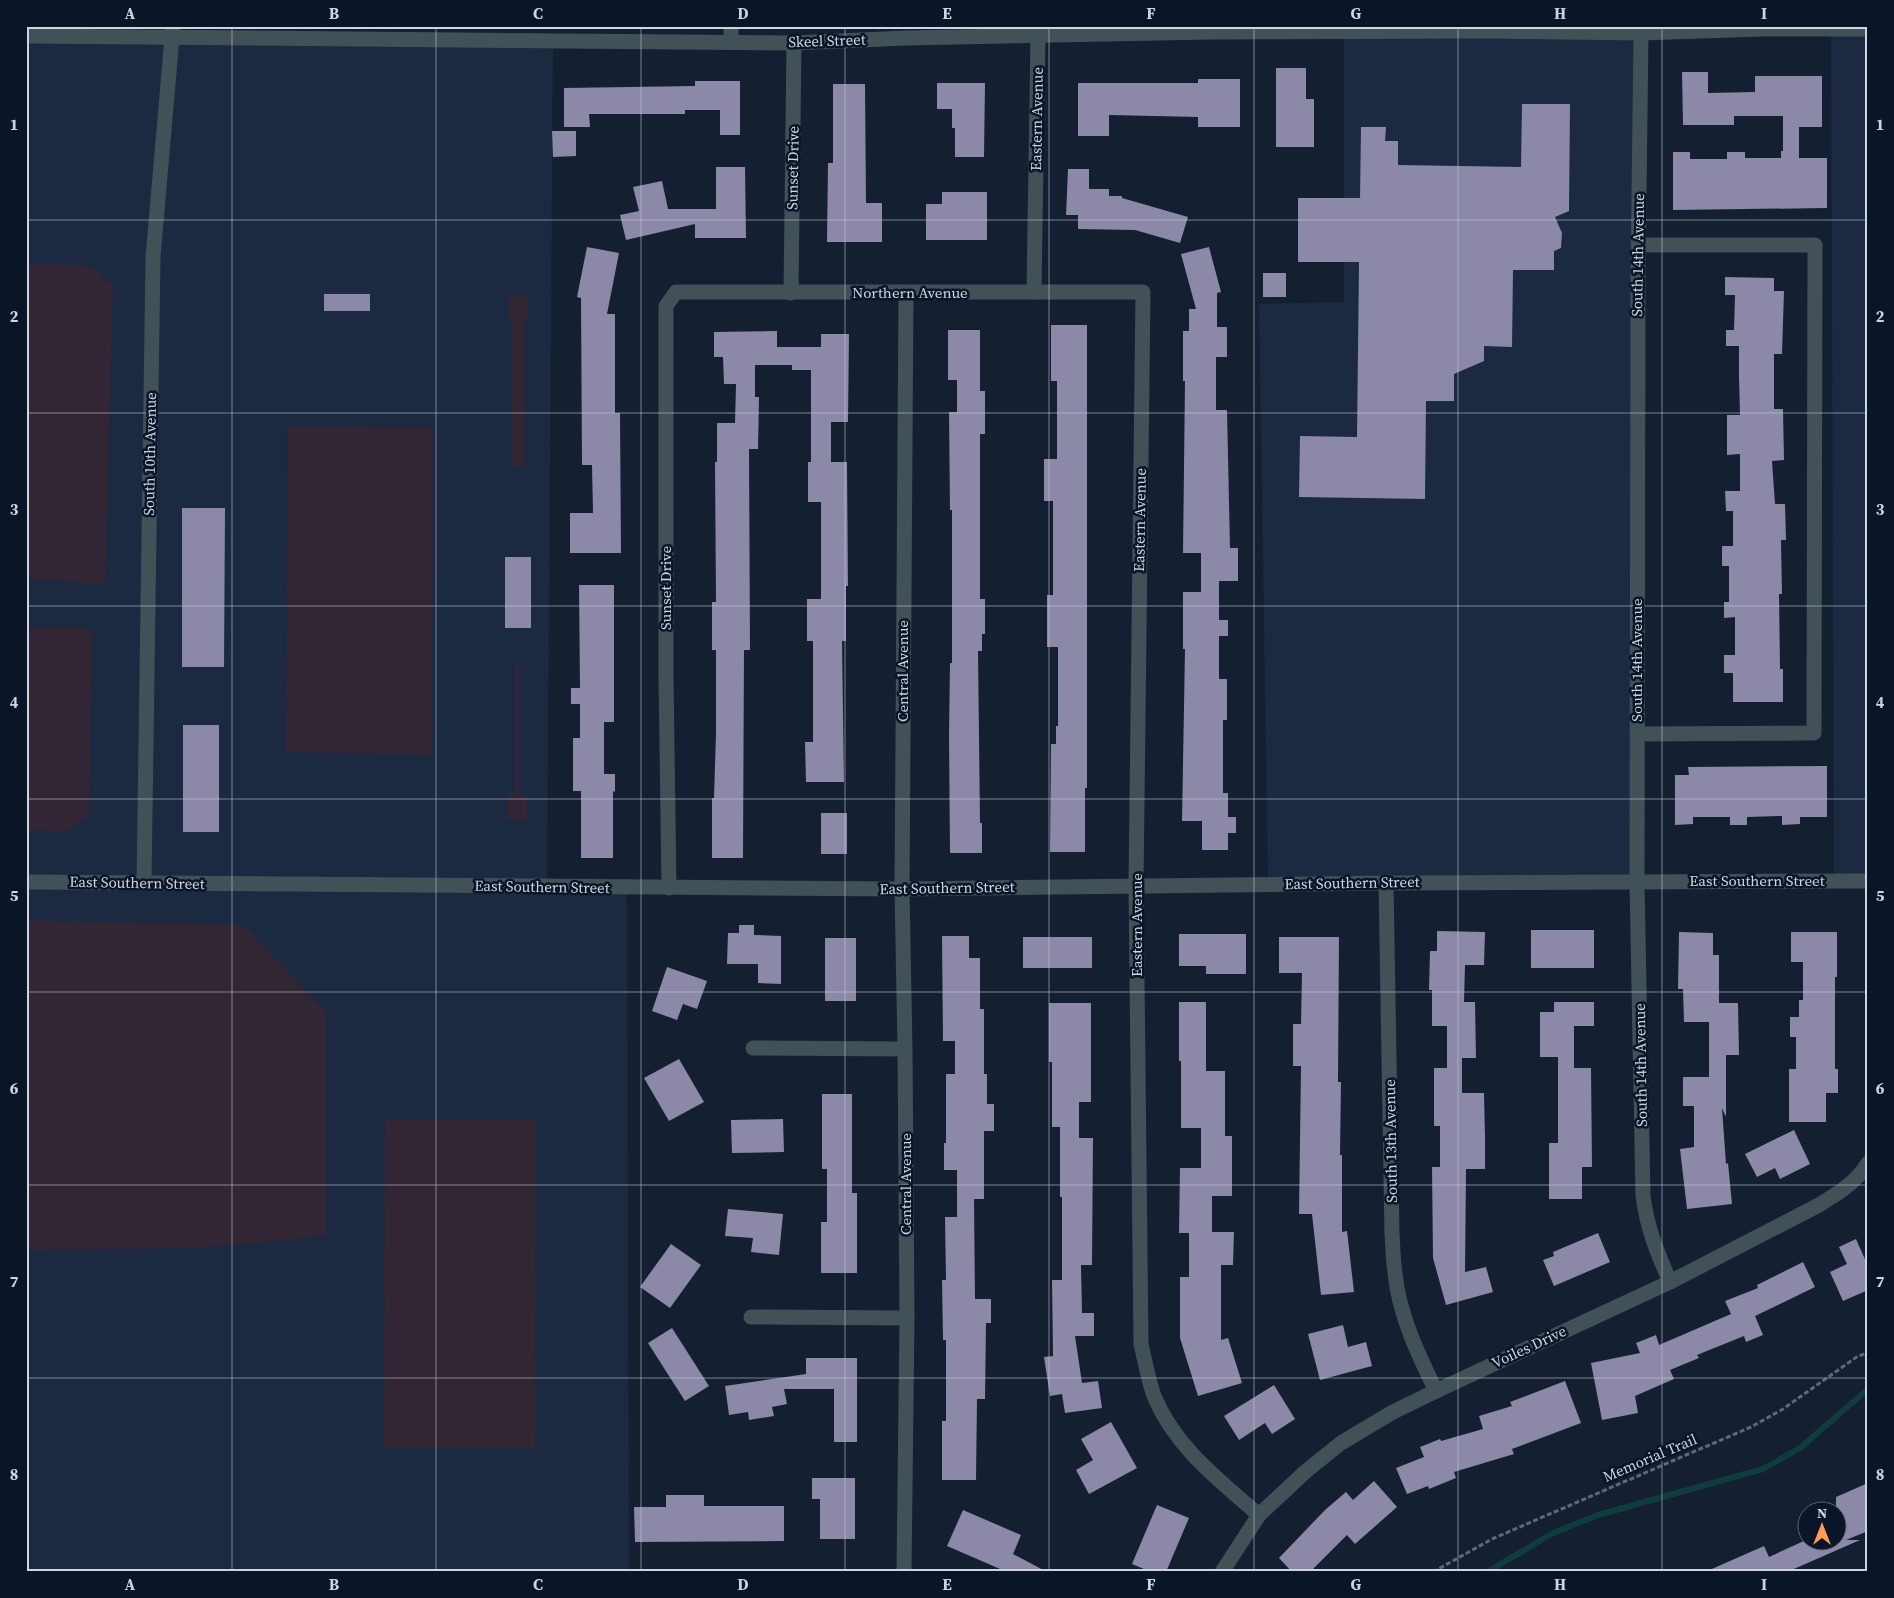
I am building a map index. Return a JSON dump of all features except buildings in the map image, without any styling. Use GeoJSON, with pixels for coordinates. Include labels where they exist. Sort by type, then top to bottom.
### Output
{"type":"FeatureCollection","features":[{"type":"Feature","properties":{"kind":"street"},"geometry":{"type":"LineString","coordinates":[[731,26],[731,42]]}},
{"type":"Feature","properties":{"kind":"street","name":"Skeel Street"},"geometry":{"type":"LineString","coordinates":[[26,36],[173,32],[553,33],[731,42],[794,43],[906,32],[1038,35],[1211,29],[1489,29],[1641,33],[1762,28],[1868,29]]}},
{"type":"Feature","properties":{"kind":"street","name":"South 10th Avenue"},"geometry":{"type":"LineString","coordinates":[[144,883],[153,256],[173,32]]}},
{"type":"Feature","properties":{"kind":"street","name":"South 14th Avenue"},"geometry":{"type":"LineString","coordinates":[[1641,33],[1638,245],[1637,882],[1643,1196],[1652,1242],[1670,1282]]}},
{"type":"Feature","properties":{"kind":"street","name":"Eastern Avenue"},"geometry":{"type":"LineString","coordinates":[[1034,292],[1038,35]]}},
{"type":"Feature","properties":{"kind":"street","name":"Sunset Drive"},"geometry":{"type":"LineString","coordinates":[[791,293],[794,43]]}},
{"type":"Feature","properties":{"kind":"street"},"geometry":{"type":"LineString","coordinates":[[1637,734],[1814,733],[1815,294],[1815,245],[1638,245]]}},
{"type":"Feature","properties":{"kind":"street","name":"Sunset Drive"},"geometry":{"type":"LineString","coordinates":[[669,888],[666,675],[666,306],[676,292]]}},
{"type":"Feature","properties":{"kind":"street","name":"Northern Avenue"},"geometry":{"type":"LineString","coordinates":[[676,292],[1143,292]]}},
{"type":"Feature","properties":{"kind":"street","name":"Eastern Avenue"},"geometry":{"type":"LineString","coordinates":[[1143,292],[1136,886],[1139,1261],[1142,1344],[1154,1396],[1180,1441],[1209,1472],[1259,1516]]}},
{"type":"Feature","properties":{"kind":"street","name":"Central Avenue"},"geometry":{"type":"LineString","coordinates":[[904,1572],[907,1318],[902,889],[906,293]]}},
{"type":"Feature","properties":{"kind":"street","name":"East Southern Street"},"geometry":{"type":"LineString","coordinates":[[26,882],[902,889],[1386,882],[1868,881]]}},
{"type":"Feature","properties":{"kind":"street","name":"South 13th Avenue"},"geometry":{"type":"LineString","coordinates":[[1386,882],[1392,1234],[1395,1274],[1400,1301],[1410,1332],[1436,1391]]}},
{"type":"Feature","properties":{"kind":"street"},"geometry":{"type":"LineString","coordinates":[[753,1048],[905,1049]]}},
{"type":"Feature","properties":{"kind":"street","name":"Voiles Drive"},"geometry":{"type":"LineString","coordinates":[[1222,1572],[1259,1516],[1305,1472],[1341,1443],[1394,1412],[1436,1391],[1670,1282],[1819,1205],[1852,1182],[1868,1162]]}},
{"type":"Feature","properties":{"kind":"street"},"geometry":{"type":"LineString","coordinates":[[751,1317],[907,1318]]}},
{"type":"Feature","properties":{"kind":"path","name":"Memorial Trail"},"geometry":{"type":"LineString","coordinates":[[1433,1572],[1492,1539],[1751,1427],[1783,1409],[1858,1356],[1868,1353]]}},
{"type":"Feature","properties":{"kind":"shaded area"},"geometry":{"type":"Polygon","coordinates":[[[1831,29],[1868,29],[1868,881],[1834,881],[1831,29]]]}},
{"type":"Feature","properties":{"kind":"shaded area"},"geometry":{"type":"Polygon","coordinates":[[[1344,31],[1641,33],[1637,882],[1268,884],[1259,304],[1344,302],[1344,31]]]}},
{"type":"Feature","properties":{"kind":"shaded area"},"geometry":{"type":"Polygon","coordinates":[[[26,36],[553,40],[547,887],[627,888],[629,1572],[26,1572],[26,36]]]}},
{"type":"Feature","properties":{"kind":"shaded area"},"geometry":{"type":"Polygon","coordinates":[[[26,264],[89,265],[113,285],[105,584],[26,579],[26,264]]]}},
{"type":"Feature","properties":{"kind":"shaded area"},"geometry":{"type":"Polygon","coordinates":[[[509,295],[528,295],[528,319],[525,320],[525,466],[512,466],[512,320],[509,319],[509,295]]]}},
{"type":"Feature","properties":{"kind":"shaded area"},"geometry":{"type":"Polygon","coordinates":[[[288,426],[433,427],[432,755],[286,752],[288,426]]]}},
{"type":"Feature","properties":{"kind":"shaded area"},"geometry":{"type":"Polygon","coordinates":[[[71,627],[92,629],[89,814],[68,831],[26,830],[26,630],[71,627]]]}},
{"type":"Feature","properties":{"kind":"shaded area"},"geometry":{"type":"Polygon","coordinates":[[[515,665],[519,665],[519,796],[527,796],[527,819],[507,819],[507,796],[515,796],[515,665]]]}},
{"type":"Feature","properties":{"kind":"shaded area"},"geometry":{"type":"Polygon","coordinates":[[[26,920],[243,925],[326,1011],[326,1236],[197,1248],[27,1250],[26,920]]]}},
{"type":"Feature","properties":{"kind":"shaded area"},"geometry":{"type":"Polygon","coordinates":[[[385,1120],[536,1120],[535,1448],[384,1448],[385,1120]]]}},
{"type":"Feature","properties":{"kind":"waterway"},"geometry":{"type":"LineString","coordinates":[[1487,1572],[1553,1533],[1598,1515],[1763,1469],[1800,1448],[1868,1389]]}}]}
